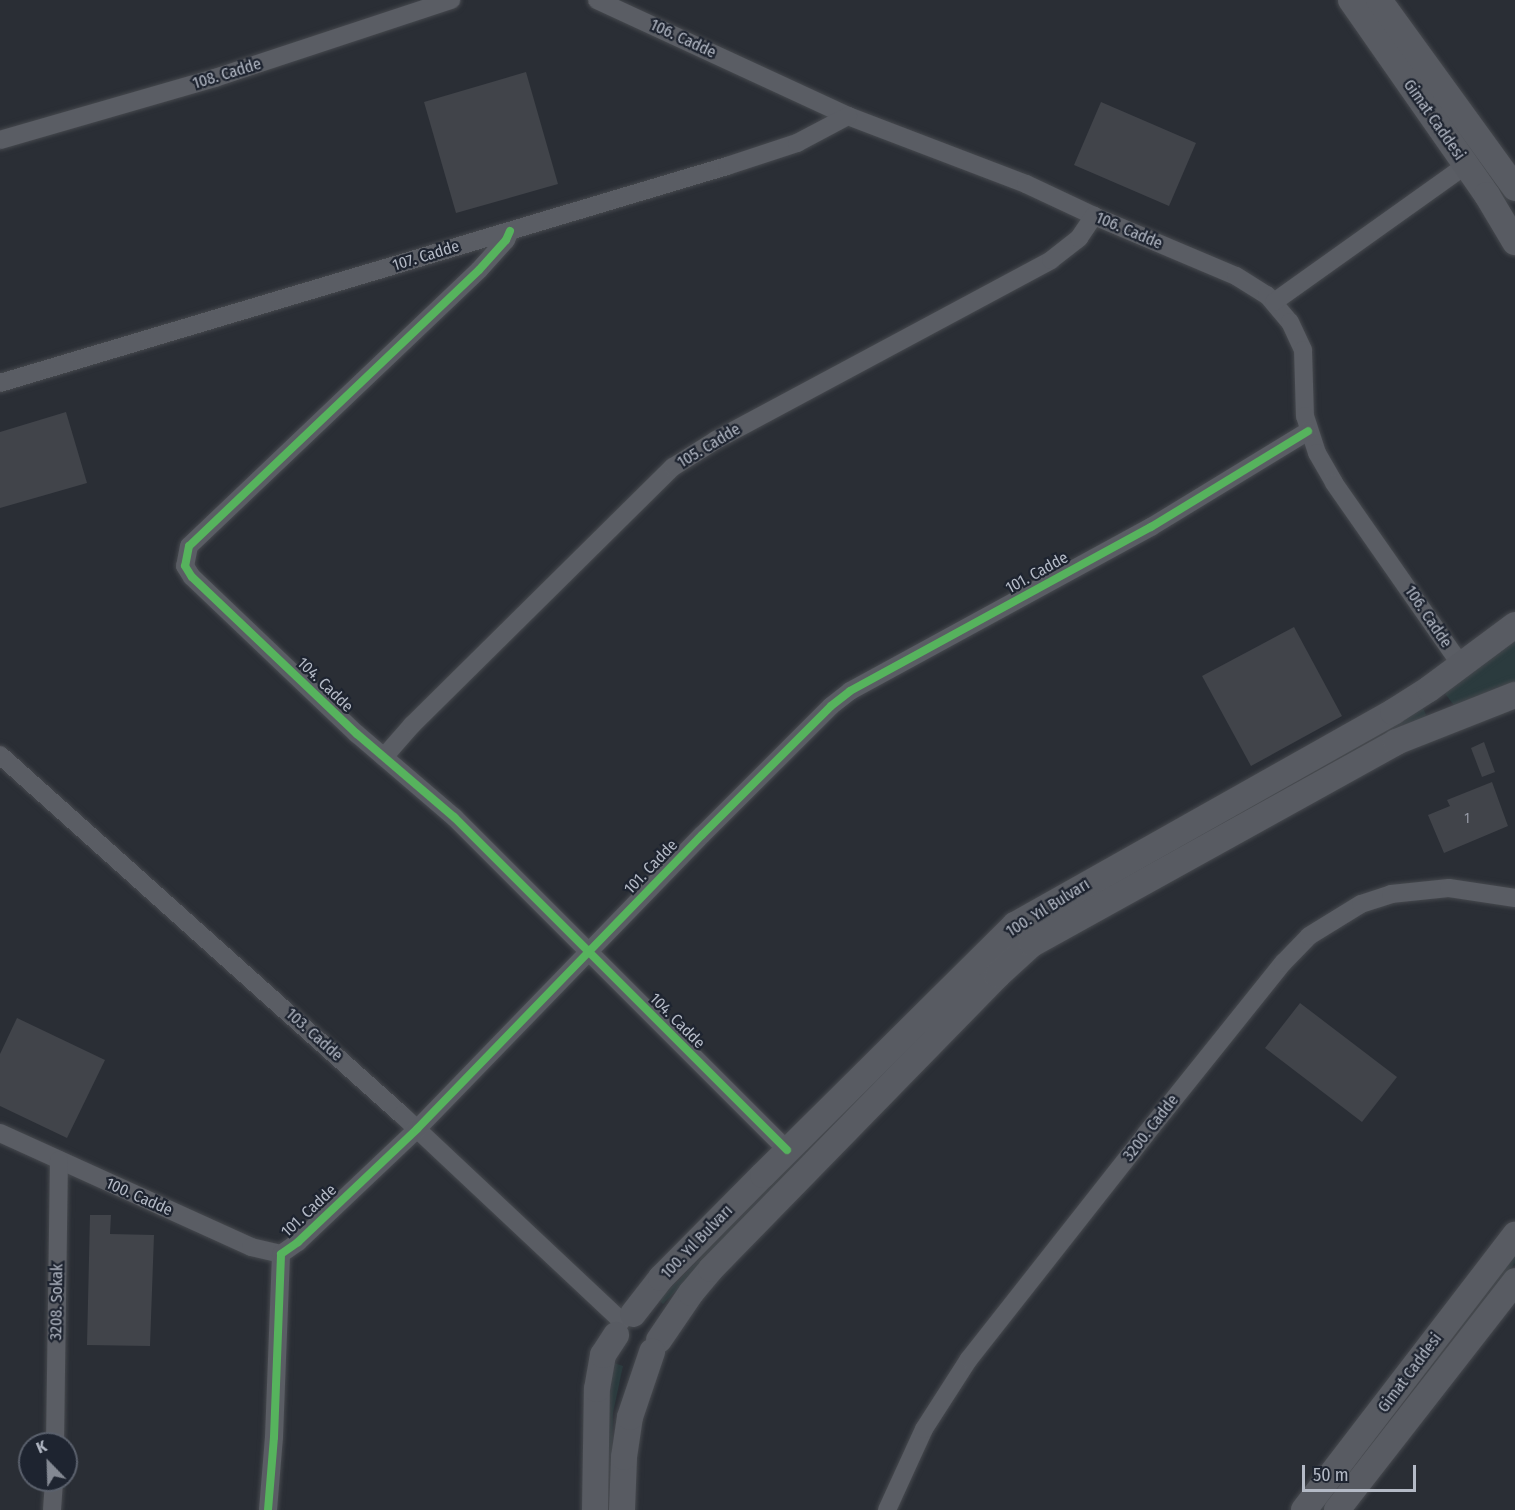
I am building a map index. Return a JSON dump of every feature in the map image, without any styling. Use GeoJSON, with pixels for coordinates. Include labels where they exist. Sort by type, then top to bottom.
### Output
{"type":"FeatureCollection","features":[{"type":"Feature","properties":{"kind":"main road","name":"Gimat Caddesi"},"geometry":{"type":"LineString","coordinates":[[1351,0],[1466,165],[1515,242]]}},
{"type":"Feature","properties":{"kind":"main road","name":"Gimat Caddesi"},"geometry":{"type":"LineString","coordinates":[[1379,0],[1515,188]]}},
{"type":"Feature","properties":{"kind":"main road","name":"100. Yıl Bulvarı"},"geometry":{"type":"LineString","coordinates":[[595,1510],[597,1389],[603,1355],[623,1323],[662,1278],[787,1150],[1015,925],[1360,732],[1429,689],[1515,625]]}},
{"type":"Feature","properties":{"kind":"main road","name":"100. Yıl Bulvarı"},"geometry":{"type":"LineString","coordinates":[[622,1510],[624,1457],[630,1417],[656,1346],[680,1307],[711,1269],[958,1015],[1032,944],[1396,741],[1515,695]]}},
{"type":"Feature","properties":{"kind":"main road","name":"Gimat Caddesi"},"geometry":{"type":"LineString","coordinates":[[1304,1510],[1515,1235]]}},
{"type":"Feature","properties":{"kind":"main road","name":"Gimat Caddesi"},"geometry":{"type":"LineString","coordinates":[[1337,1510],[1515,1281]]}},
{"type":"Feature","properties":{"kind":"main road"},"geometry":{"type":"LineString","coordinates":[[647,1316],[653,1320],[657,1326],[656,1346],[646,1356],[631,1357],[620,1348],[623,1323],[647,1316]]}},
{"type":"Feature","properties":{"kind":"street","name":"108. Cadde"},"geometry":{"type":"LineString","coordinates":[[0,140],[215,78],[451,0]]}},
{"type":"Feature","properties":{"kind":"street","name":"106. Cadde"},"geometry":{"type":"LineString","coordinates":[[597,0],[848,116],[1026,184],[1094,216],[1236,276],[1274,302],[1290,322],[1303,350],[1305,416],[1308,431],[1334,483],[1461,665]]}},
{"type":"Feature","properties":{"kind":"street","name":"107. Cadde"},"geometry":{"type":"LineString","coordinates":[[0,383],[797,143],[848,116]]}},
{"type":"Feature","properties":{"kind":"street"},"geometry":{"type":"LineString","coordinates":[[1274,302],[1466,165]]}},
{"type":"Feature","properties":{"kind":"street","name":"105. Cadde"},"geometry":{"type":"LineString","coordinates":[[384,757],[412,725],[673,467],[716,440],[1052,260],[1079,238],[1094,216]]}},
{"type":"Feature","properties":{"kind":"street","name":"104. Cadde"},"geometry":{"type":"LineString","coordinates":[[510,231],[506,240],[479,270],[189,546],[185,566],[192,577],[384,757],[454,817],[787,1150]]}},
{"type":"Feature","properties":{"kind":"street","name":"101. Cadde"},"geometry":{"type":"LineString","coordinates":[[268,1510],[274,1437],[281,1254],[298,1242],[417,1129],[588,951],[831,706],[850,691],[1151,527],[1308,431]]}},
{"type":"Feature","properties":{"kind":"street","name":"103. Cadde"},"geometry":{"type":"LineString","coordinates":[[0,755],[417,1129],[623,1323]]}},
{"type":"Feature","properties":{"kind":"street","name":"3200. Cadde"},"geometry":{"type":"LineString","coordinates":[[887,1510],[924,1429],[969,1359],[1159,1117],[1283,963],[1309,936],[1361,904],[1391,894],[1449,888],[1515,898]]}},
{"type":"Feature","properties":{"kind":"street","name":"100. Cadde"},"geometry":{"type":"LineString","coordinates":[[0,1133],[251,1247],[281,1254]]}},
{"type":"Feature","properties":{"kind":"street","name":"3208. Sokak"},"geometry":{"type":"LineString","coordinates":[[55,1432],[59,1160]]}},
{"type":"Feature","properties":{"kind":"street"},"geometry":{"type":"LineString","coordinates":[[1367,1428],[1389,1443]]}},
{"type":"Feature","properties":{"kind":"street"},"geometry":{"type":"LineString","coordinates":[[52,1510],[53,1492]]}},
{"type":"Feature","properties":{"kind":"shaded area"},"geometry":{"type":"Polygon","coordinates":[[[1515,636],[1515,685],[1456,708],[1443,691],[1515,636]]]}},
{"type":"Feature","properties":{"kind":"shaded area"},"geometry":{"type":"Polygon","coordinates":[[[1422,706],[1428,719],[1025,938],[663,1304],[659,1300],[1011,942],[1367,740],[1422,706]]]}},
{"type":"Feature","properties":{"kind":"shaded area"},"geometry":{"type":"Polygon","coordinates":[[[1515,1252],[1515,1263],[1387,1429],[1382,1424],[1515,1252]]]}},
{"type":"Feature","properties":{"kind":"shaded area"},"geometry":{"type":"Polygon","coordinates":[[[614,1363],[623,1366],[613,1413],[611,1510],[605,1510],[607,1405],[614,1363]]]}},
{"type":"Feature","properties":{"kind":"building"},"geometry":{"type":"Polygon","coordinates":[[[526,72],[558,184],[456,213],[424,102],[526,72]]]}},
{"type":"Feature","properties":{"kind":"building"},"geometry":{"type":"Polygon","coordinates":[[[1101,102],[1196,143],[1169,206],[1074,165],[1101,102]]]}},
{"type":"Feature","properties":{"kind":"building"},"geometry":{"type":"Polygon","coordinates":[[[66,412],[87,483],[0,508],[0,432],[66,412]]]}},
{"type":"Feature","properties":{"kind":"building"},"geometry":{"type":"Polygon","coordinates":[[[1294,627],[1342,716],[1251,766],[1202,676],[1294,627]]]}},
{"type":"Feature","properties":{"kind":"building"},"geometry":{"type":"Polygon","coordinates":[[[1484,742],[1495,772],[1482,777],[1471,748],[1484,742]]]}},
{"type":"Feature","properties":{"kind":"building"},"geometry":{"type":"Polygon","coordinates":[[[1492,782],[1508,826],[1444,853],[1428,815],[1450,806],[1447,800],[1492,782]]]}},
{"type":"Feature","properties":{"kind":"building"},"geometry":{"type":"Polygon","coordinates":[[[1300,1003],[1397,1077],[1362,1122],[1265,1048],[1300,1003]]]}},
{"type":"Feature","properties":{"kind":"building"},"geometry":{"type":"Polygon","coordinates":[[[17,1018],[105,1060],[67,1138],[0,1106],[0,1054],[17,1018]]]}},
{"type":"Feature","properties":{"kind":"building"},"geometry":{"type":"Polygon","coordinates":[[[90,1215],[111,1215],[110,1234],[154,1235],[150,1346],[87,1345],[90,1215]]]}},
{"type":"Feature","properties":{"kind":"cycle path"},"geometry":{"type":"LineString","coordinates":[[510,231],[506,240],[479,270],[189,546],[185,566],[192,577],[357,734],[454,817],[787,1150]]}},
{"type":"Feature","properties":{"kind":"cycle path"},"geometry":{"type":"LineString","coordinates":[[268,1510],[274,1437],[281,1254],[298,1242],[417,1129],[702,835],[831,706],[850,691],[1151,527],[1308,431]]}}]}
